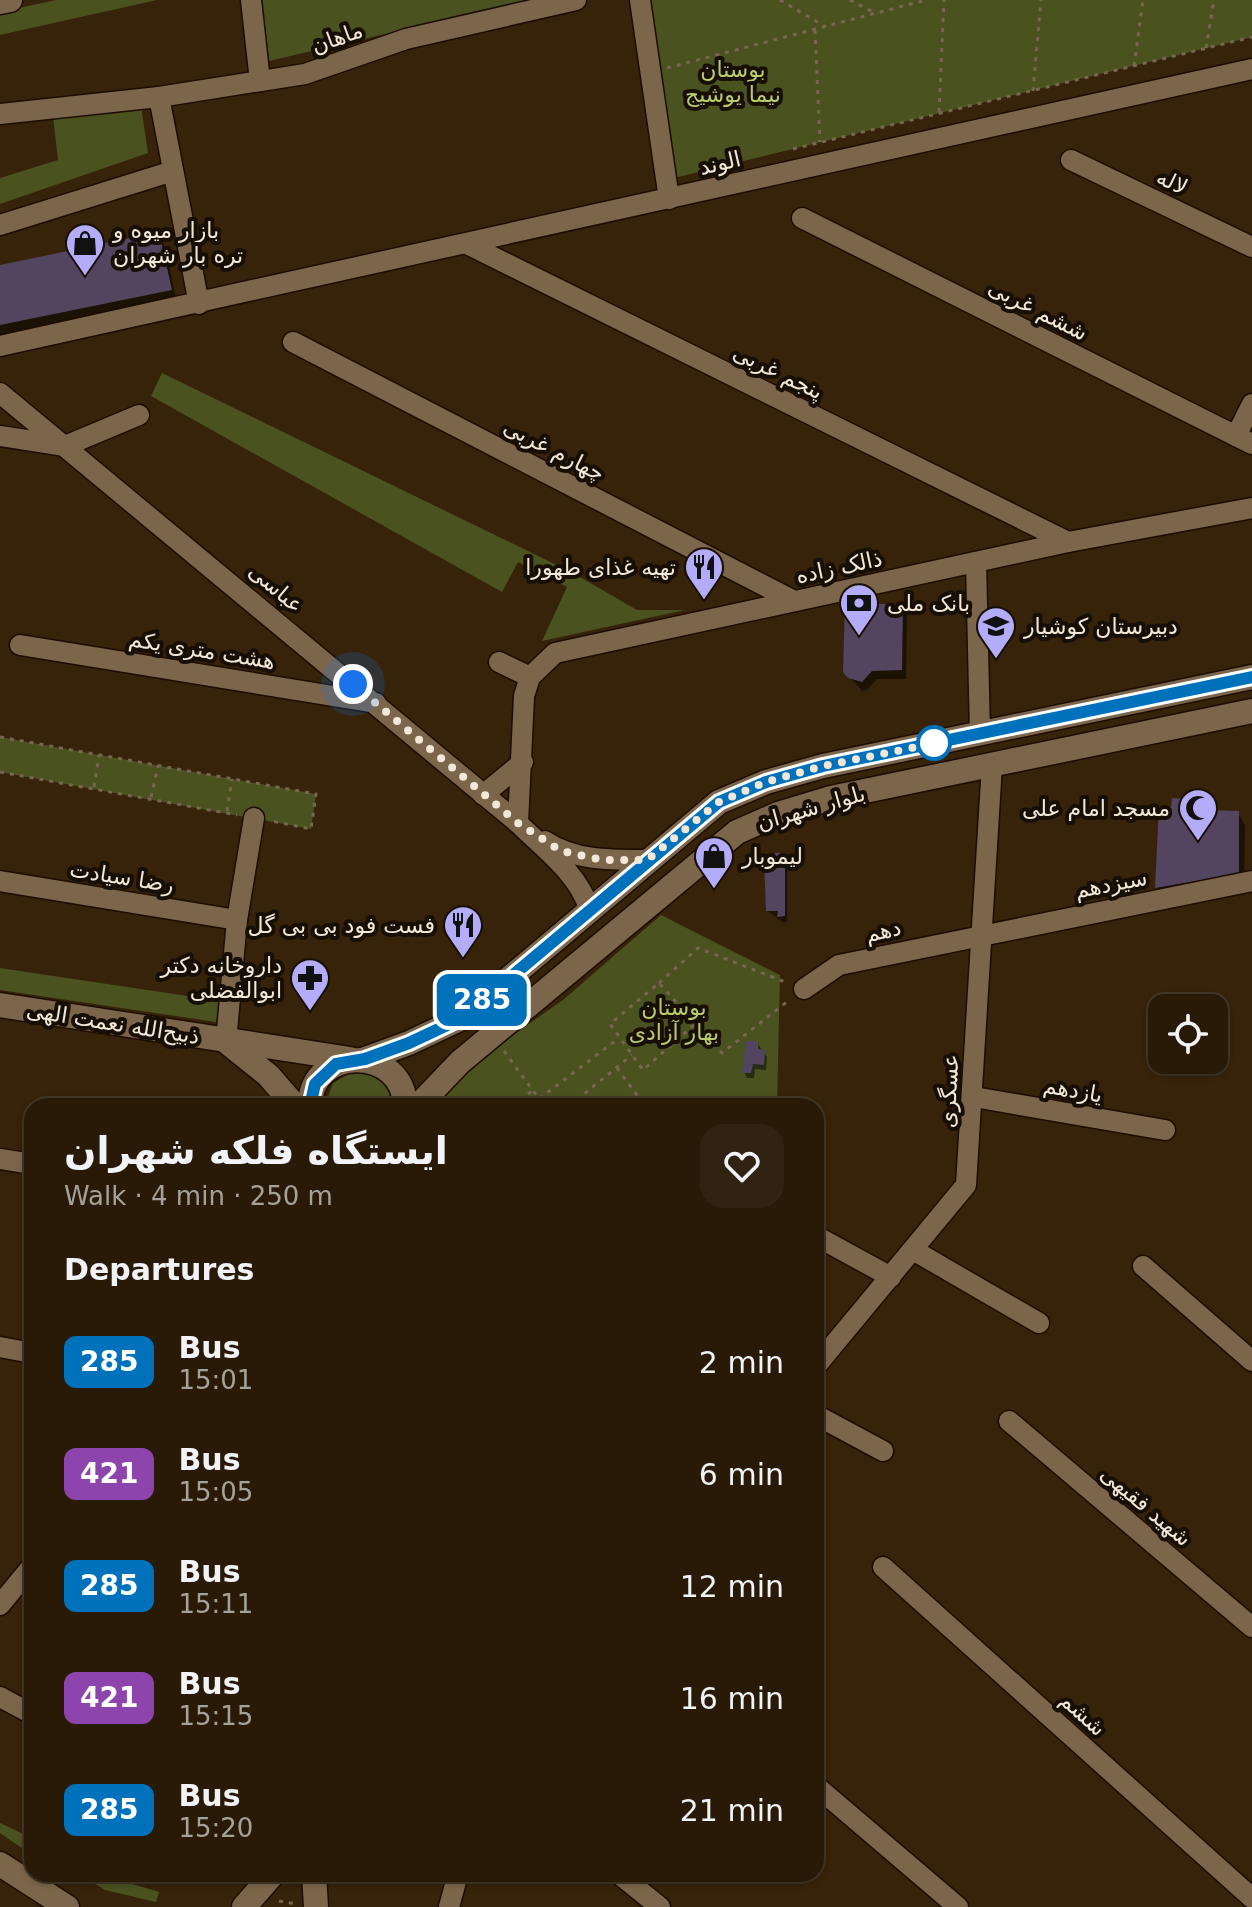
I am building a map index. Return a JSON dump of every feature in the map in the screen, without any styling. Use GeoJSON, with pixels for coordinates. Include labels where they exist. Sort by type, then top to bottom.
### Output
{"type":"FeatureCollection","features":[{"type":"Feature","properties":{"kind":"street"},"geometry":{"type":"LineString","coordinates":[[0,2],[10,0]]}},
{"type":"Feature","properties":{"kind":"street"},"geometry":{"type":"LineString","coordinates":[[251,0],[260,81]]}},
{"type":"Feature","properties":{"kind":"street","name":"ماهان"},"geometry":{"type":"LineString","coordinates":[[0,114],[159,97],[305,74],[406,39],[576,0]]}},
{"type":"Feature","properties":{"kind":"street"},"geometry":{"type":"LineString","coordinates":[[640,0],[669,199]]}},
{"type":"Feature","properties":{"kind":"street","name":"الوند"},"geometry":{"type":"LineString","coordinates":[[0,346],[1252,69]]}},
{"type":"Feature","properties":{"kind":"street"},"geometry":{"type":"LineString","coordinates":[[159,97],[199,304]]}},
{"type":"Feature","properties":{"kind":"street","name":"لاله"},"geometry":{"type":"LineString","coordinates":[[1071,160],[1252,247]]}},
{"type":"Feature","properties":{"kind":"street"},"geometry":{"type":"LineString","coordinates":[[0,225],[173,171]]}},
{"type":"Feature","properties":{"kind":"street","name":"ششم غربی"},"geometry":{"type":"LineString","coordinates":[[802,218],[1244,440]]}},
{"type":"Feature","properties":{"kind":"street","name":"پنجم غربی"},"geometry":{"type":"LineString","coordinates":[[467,244],[1068,542]]}},
{"type":"Feature","properties":{"kind":"street","name":"چهارم غربی"},"geometry":{"type":"LineString","coordinates":[[293,342],[794,601]]}},
{"type":"Feature","properties":{"kind":"street","name":"عباسی"},"geometry":{"type":"LineString","coordinates":[[0,393],[518,823]]}},
{"type":"Feature","properties":{"kind":"street"},"geometry":{"type":"LineString","coordinates":[[1244,440],[1252,404]]}},
{"type":"Feature","properties":{"kind":"street"},"geometry":{"type":"LineString","coordinates":[[0,436],[65,446],[139,415]]}},
{"type":"Feature","properties":{"kind":"street","name":"ذالک زاده"},"geometry":{"type":"LineString","coordinates":[[530,677],[555,653],[1068,542],[1252,508]]}},
{"type":"Feature","properties":{"kind":"street"},"geometry":{"type":"LineString","coordinates":[[976,562],[980,734]]}},
{"type":"Feature","properties":{"kind":"street","name":"هشت متری یکم"},"geometry":{"type":"LineString","coordinates":[[20,645],[376,703]]}},
{"type":"Feature","properties":{"kind":"street"},"geometry":{"type":"LineString","coordinates":[[499,662],[530,677],[524,696],[518,823],[579,885],[589,909]]}},
{"type":"Feature","properties":{"kind":"street","name":"بلوار شهران"},"geometry":{"type":"LineString","coordinates":[[357,1059],[409,1043],[462,1018],[719,802],[766,782],[823,766],[1252,677]]}},
{"type":"Feature","properties":{"kind":"street","name":"بلوار شهران"},"geometry":{"type":"LineString","coordinates":[[426,1098],[460,1062],[737,832],[778,814],[831,798],[1252,711]]}},
{"type":"Feature","properties":{"kind":"street"},"geometry":{"type":"LineString","coordinates":[[483,795],[523,762]]}},
{"type":"Feature","properties":{"kind":"street","name":"عسگری"},"geometry":{"type":"LineString","coordinates":[[824,1357],[966,1185],[974,1097],[979,934],[992,765]]}},
{"type":"Feature","properties":{"kind":"street"},"geometry":{"type":"LineString","coordinates":[[254,818],[237,920],[226,1042],[268,1075],[288,1098]]}},
{"type":"Feature","properties":{"kind":"street"},"geometry":{"type":"LineString","coordinates":[[518,823],[561,851],[603,860],[647,860]]}},
{"type":"Feature","properties":{"kind":"street","name":"رضا سیادت"},"geometry":{"type":"LineString","coordinates":[[0,881],[237,920]]}},
{"type":"Feature","properties":{"kind":"street","name":"سیزدهم"},"geometry":{"type":"LineString","coordinates":[[979,934],[1252,881]]}},
{"type":"Feature","properties":{"kind":"street","name":"دهم"},"geometry":{"type":"LineString","coordinates":[[804,989],[839,965],[979,934]]}},
{"type":"Feature","properties":{"kind":"street","name":"ذبیح‌الله نعمت الهی"},"geometry":{"type":"LineString","coordinates":[[0,1005],[226,1042],[357,1059]]}},
{"type":"Feature","properties":{"kind":"street"},"geometry":{"type":"LineString","coordinates":[[312,1098],[315,1084],[323,1072],[357,1059],[391,1072],[400,1084],[403,1098]]}},
{"type":"Feature","properties":{"kind":"street","name":"یازدهم"},"geometry":{"type":"LineString","coordinates":[[974,1097],[1165,1130]]}},
{"type":"Feature","properties":{"kind":"street"},"geometry":{"type":"LineString","coordinates":[[0,1159],[24,1163]]}},
{"type":"Feature","properties":{"kind":"street"},"geometry":{"type":"LineString","coordinates":[[824,1240],[891,1277]]}},
{"type":"Feature","properties":{"kind":"street"},"geometry":{"type":"LineString","coordinates":[[913,1250],[1039,1323]]}},
{"type":"Feature","properties":{"kind":"street"},"geometry":{"type":"LineString","coordinates":[[1143,1266],[1252,1361]]}},
{"type":"Feature","properties":{"kind":"street"},"geometry":{"type":"LineString","coordinates":[[0,1347],[24,1352]]}},
{"type":"Feature","properties":{"kind":"street"},"geometry":{"type":"LineString","coordinates":[[824,1419],[883,1451]]}},
{"type":"Feature","properties":{"kind":"street","name":"شهید فقیهی"},"geometry":{"type":"LineString","coordinates":[[1009,1421],[1252,1627]]}},
{"type":"Feature","properties":{"kind":"street","name":"ششم"},"geometry":{"type":"LineString","coordinates":[[883,1567],[1252,1898]]}},
{"type":"Feature","properties":{"kind":"street"},"geometry":{"type":"LineString","coordinates":[[0,1605],[24,1576]]}},
{"type":"Feature","properties":{"kind":"street"},"geometry":{"type":"LineString","coordinates":[[0,1697],[24,1710]]}},
{"type":"Feature","properties":{"kind":"street"},"geometry":{"type":"LineString","coordinates":[[824,1793],[958,1907]]}},
{"type":"Feature","properties":{"kind":"street"},"geometry":{"type":"LineString","coordinates":[[0,1864],[24,1879]]}},
{"type":"Feature","properties":{"kind":"street"},"geometry":{"type":"LineString","coordinates":[[28,1882],[67,1907]]}},
{"type":"Feature","properties":{"kind":"street"},"geometry":{"type":"LineString","coordinates":[[244,1907],[266,1882]]}},
{"type":"Feature","properties":{"kind":"street"},"geometry":{"type":"LineString","coordinates":[[307,1906],[312,1882]]}},
{"type":"Feature","properties":{"kind":"street"},"geometry":{"type":"LineString","coordinates":[[451,1906],[456,1882]]}},
{"type":"Feature","properties":{"kind":"street"},"geometry":{"type":"LineString","coordinates":[[629,1882],[660,1907]]}},
{"type":"Feature","properties":{"kind":"path"},"geometry":{"type":"LineString","coordinates":[[780,0],[826,27]]}},
{"type":"Feature","properties":{"kind":"path"},"geometry":{"type":"LineString","coordinates":[[850,0],[877,14]]}},
{"type":"Feature","properties":{"kind":"path"},"geometry":{"type":"LineString","coordinates":[[650,72],[926,0]]}},
{"type":"Feature","properties":{"kind":"path"},"geometry":{"type":"LineString","coordinates":[[939,114],[944,0]]}},
{"type":"Feature","properties":{"kind":"path"},"geometry":{"type":"LineString","coordinates":[[1033,91],[1041,0]]}},
{"type":"Feature","properties":{"kind":"path"},"geometry":{"type":"LineString","coordinates":[[1134,66],[1143,0]]}},
{"type":"Feature","properties":{"kind":"path"},"geometry":{"type":"LineString","coordinates":[[1206,49],[1214,0]]}},
{"type":"Feature","properties":{"kind":"path"},"geometry":{"type":"LineString","coordinates":[[815,30],[820,143]]}},
{"type":"Feature","properties":{"kind":"path"},"geometry":{"type":"LineString","coordinates":[[789,150],[1252,37]]}},
{"type":"Feature","properties":{"kind":"path"},"geometry":{"type":"LineString","coordinates":[[0,737],[316,794],[311,829],[0,772]]}},
{"type":"Feature","properties":{"kind":"path"},"geometry":{"type":"LineString","coordinates":[[93,789],[99,755]]}},
{"type":"Feature","properties":{"kind":"path"},"geometry":{"type":"LineString","coordinates":[[151,799],[158,766]]}},
{"type":"Feature","properties":{"kind":"path"},"geometry":{"type":"LineString","coordinates":[[226,812],[232,779]]}},
{"type":"Feature","properties":{"kind":"path"},"geometry":{"type":"LineString","coordinates":[[694,1025],[643,1070],[610,1024],[698,948],[804,989]]}},
{"type":"Feature","properties":{"kind":"path"},"geometry":{"type":"LineString","coordinates":[[659,983],[722,1053],[804,989]]}},
{"type":"Feature","properties":{"kind":"path"},"geometry":{"type":"LineString","coordinates":[[540,1098],[620,1037]]}},
{"type":"Feature","properties":{"kind":"path"},"geometry":{"type":"LineString","coordinates":[[499,1045],[538,1098]]}},
{"type":"Feature","properties":{"kind":"path"},"geometry":{"type":"LineString","coordinates":[[579,1098],[632,1055]]}},
{"type":"Feature","properties":{"kind":"path"},"geometry":{"type":"LineString","coordinates":[[617,1068],[639,1098]]}},
{"type":"Feature","properties":{"kind":"path"},"geometry":{"type":"LineString","coordinates":[[523,1098],[532,1091]]}},
{"type":"Feature","properties":{"kind":"path"},"geometry":{"type":"LineString","coordinates":[[274,1900],[307,1906]]}},
{"type":"Feature","properties":{"kind":"green space"},"geometry":{"type":"Polygon","coordinates":[[[56,0],[157,0],[0,35],[0,12],[56,0]]]}},
{"type":"Feature","properties":{"kind":"green space"},"geometry":{"type":"Polygon","coordinates":[[[253,0],[531,0],[256,64],[253,0]]]}},
{"type":"Feature","properties":{"kind":"green space","name":"بوستان نیما یوشیج"},"geometry":{"type":"Polygon","coordinates":[[[641,0],[1252,0],[1252,37],[666,180],[641,0]]]}},
{"type":"Feature","properties":{"kind":"green space"},"geometry":{"type":"Polygon","coordinates":[[[140,99],[148,153],[0,204],[0,178],[58,160],[52,108],[140,99]]]}},
{"type":"Feature","properties":{"kind":"green space"},"geometry":{"type":"Polygon","coordinates":[[[162,373],[573,573],[637,610],[685,610],[542,641],[567,587],[518,562],[502,592],[151,396],[162,373]]]}},
{"type":"Feature","properties":{"kind":"green space"},"geometry":{"type":"Polygon","coordinates":[[[0,737],[316,794],[311,829],[0,772],[0,737]]]}},
{"type":"Feature","properties":{"kind":"green space","name":"بوستان بهار آزادی"},"geometry":{"type":"Polygon","coordinates":[[[661,915],[780,975],[777,1098],[446,1098],[446,1091],[499,1045],[563,1000],[661,915]]]}},
{"type":"Feature","properties":{"kind":"green space"},"geometry":{"type":"Polygon","coordinates":[[[0,968],[221,1001],[216,1022],[0,990],[0,968]]]}},
{"type":"Feature","properties":{"kind":"green space"},"geometry":{"type":"Polygon","coordinates":[[[352,1072],[368,1074],[385,1085],[391,1098],[328,1098],[333,1083],[352,1072]]]}},
{"type":"Feature","properties":{"kind":"green space"},"geometry":{"type":"Polygon","coordinates":[[[0,1823],[24,1834],[24,1850],[0,1833],[0,1823]]]}},
{"type":"Feature","properties":{"kind":"green space"},"geometry":{"type":"Polygon","coordinates":[[[92,1882],[126,1882],[159,1892],[156,1902],[105,1890],[92,1882]]]}},
{"type":"Feature","properties":{"kind":"building","name":"بازار میوه و تره بار شهران"},"geometry":{"type":"Polygon","coordinates":[[[159,232],[172,290],[0,325],[0,265],[159,232]]]}},
{"type":"Feature","properties":{"kind":"building"},"geometry":{"type":"Polygon","coordinates":[[[845,604],[903,604],[902,670],[872,671],[862,682],[848,678],[843,672],[845,604]]]}},
{"type":"Feature","properties":{"kind":"building","name":"مسجد امام علی"},"geometry":{"type":"Polygon","coordinates":[[[1172,798],[1209,801],[1211,810],[1239,811],[1239,874],[1155,888],[1159,807],[1171,807],[1172,798]]]}},
{"type":"Feature","properties":{"kind":"building"},"geometry":{"type":"Polygon","coordinates":[[[775,853],[785,853],[785,916],[777,917],[778,911],[766,911],[764,860],[775,860],[775,853]]]}},
{"type":"Feature","properties":{"kind":"building"},"geometry":{"type":"Polygon","coordinates":[[[746,1041],[758,1041],[758,1049],[765,1050],[764,1065],[753,1064],[751,1073],[742,1073],[746,1041]]]}},
{"type":"Feature","properties":{"kind":"bus line","name":"285"},"geometry":{"type":"LineString","coordinates":[[310,1098],[323,1072],[336,1064],[350,1059],[365,1059],[409,1043],[462,1018],[719,802],[766,782],[823,766],[1252,677]]}},
{"type":"Feature","properties":{"kind":"place","name":"بازار میوه و تره بار شهران"},"geometry":{"type":"Point","coordinates":[85,277]}},
{"type":"Feature","properties":{"kind":"place","name":"تهیه غذای طهورا"},"geometry":{"type":"Point","coordinates":[704,601]}},
{"type":"Feature","properties":{"kind":"place","name":"بانک ملی"},"geometry":{"type":"Point","coordinates":[859,637]}},
{"type":"Feature","properties":{"kind":"place","name":"دبیرستان کوشیار"},"geometry":{"type":"Point","coordinates":[996,660]}},
{"type":"Feature","properties":{"kind":"place","name":"مسجد امام علی"},"geometry":{"type":"Point","coordinates":[1198,842]}},
{"type":"Feature","properties":{"kind":"place","name":"لیموبار"},"geometry":{"type":"Point","coordinates":[714,890]}},
{"type":"Feature","properties":{"kind":"place","name":"فست فود بی بی گل"},"geometry":{"type":"Point","coordinates":[463,959]}},
{"type":"Feature","properties":{"kind":"place","name":"داروخانه دکتر ابوالفضلی"},"geometry":{"type":"Point","coordinates":[310,1012]}},
{"type":"Feature","properties":{"kind":"route"},"geometry":{"type":"LineString","coordinates":[[353,684],[518,823],[561,851],[603,860],[647,860],[719,802],[766,782],[823,766],[941,742],[934,743]]}}]}
